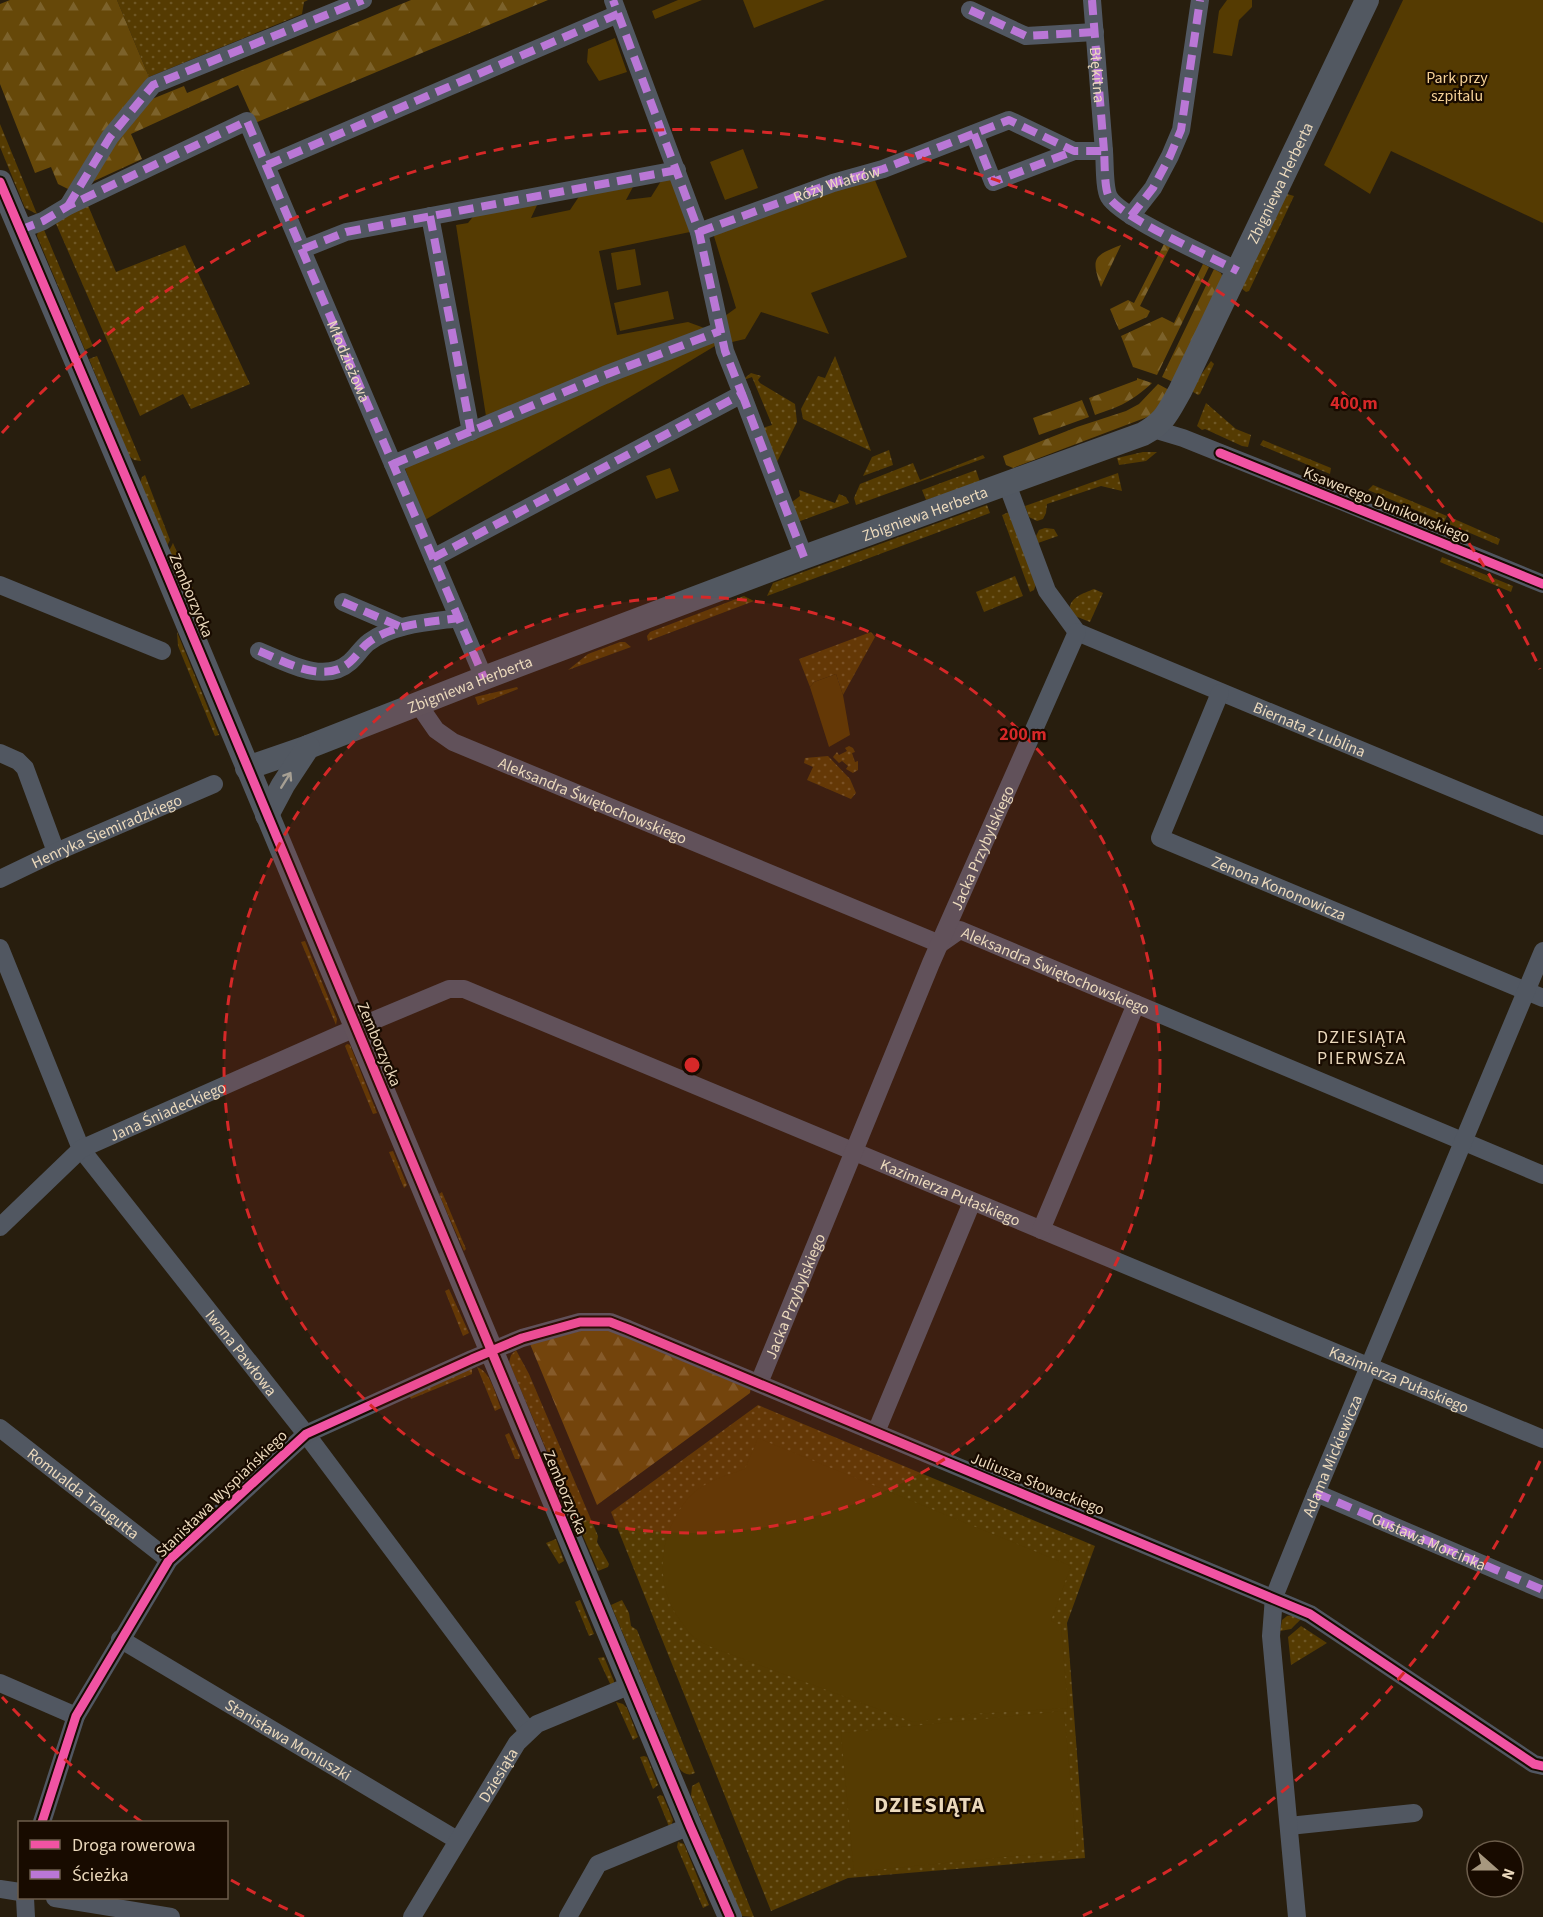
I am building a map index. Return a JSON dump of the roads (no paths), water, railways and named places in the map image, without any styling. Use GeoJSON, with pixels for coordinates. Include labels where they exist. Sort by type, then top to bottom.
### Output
{"type":"FeatureCollection","features":[{"type":"Feature","properties":{"kind":"street"},"geometry":{"type":"LineString","coordinates":[[68,206],[110,137],[153,85],[363,0]]}},
{"type":"Feature","properties":{"kind":"street","name":"Błękitna"},"geometry":{"type":"LineString","coordinates":[[1092,0],[1104,151]]}},
{"type":"Feature","properties":{"kind":"street"},"geometry":{"type":"LineString","coordinates":[[1131,216],[1153,188],[1181,130],[1200,0]]}},
{"type":"Feature","properties":{"kind":"street","name":"Zbigniewa Herberta"},"geometry":{"type":"LineString","coordinates":[[247,768],[308,747],[804,557],[1152,429],[1169,412],[1366,0]]}},
{"type":"Feature","properties":{"kind":"street"},"geometry":{"type":"LineString","coordinates":[[267,165],[616,7],[699,232],[725,351],[804,557]]}},
{"type":"Feature","properties":{"kind":"street"},"geometry":{"type":"LineString","coordinates":[[970,10],[1026,36],[1095,32]]}},
{"type":"Feature","properties":{"kind":"street","name":"Róży Wiatrów"},"geometry":{"type":"LineString","coordinates":[[699,232],[833,183],[883,169],[1009,120],[1074,151]]}},
{"type":"Feature","properties":{"kind":"street","name":"Młodzieżowa"},"geometry":{"type":"LineString","coordinates":[[20,230],[43,221],[68,206],[247,121],[484,678]]}},
{"type":"Feature","properties":{"kind":"street","name":"Róży Wiatrów"},"geometry":{"type":"LineString","coordinates":[[974,134],[993,182],[1074,151],[1104,151]]}},
{"type":"Feature","properties":{"kind":"street"},"geometry":{"type":"LineString","coordinates":[[1104,151],[1108,195],[1117,207],[1238,271]]}},
{"type":"Feature","properties":{"kind":"street"},"geometry":{"type":"LineString","coordinates":[[303,249],[346,232],[677,170]]}},
{"type":"Feature","properties":{"kind":"street","name":"Zemborzycka"},"geometry":{"type":"LineString","coordinates":[[0,182],[161,560],[730,1917]]}},
{"type":"Feature","properties":{"kind":"street"},"geometry":{"type":"LineString","coordinates":[[430,216],[471,432]]}},
{"type":"Feature","properties":{"kind":"street"},"geometry":{"type":"LineString","coordinates":[[393,464],[605,375],[720,331]]}},
{"type":"Feature","properties":{"kind":"street"},"geometry":{"type":"LineString","coordinates":[[433,558],[742,394]]}},
{"type":"Feature","properties":{"kind":"street","name":"Ksawerego Dunikowskiego"},"geometry":{"type":"LineString","coordinates":[[1152,429],[1183,438],[1543,584]]}},
{"type":"Feature","properties":{"kind":"street"},"geometry":{"type":"LineString","coordinates":[[1007,484],[1047,591],[1077,633]]}},
{"type":"Feature","properties":{"kind":"street"},"geometry":{"type":"LineString","coordinates":[[0,585],[162,651]]}},
{"type":"Feature","properties":{"kind":"street"},"geometry":{"type":"LineString","coordinates":[[343,602],[401,627]]}},
{"type":"Feature","properties":{"kind":"street"},"geometry":{"type":"LineString","coordinates":[[259,651],[312,672],[334,672],[349,663],[370,641],[401,627],[459,618]]}},
{"type":"Feature","properties":{"kind":"street","name":"Biernata z Lublina"},"geometry":{"type":"LineString","coordinates":[[1077,633],[1543,826]]}},
{"type":"Feature","properties":{"kind":"street","name":"Jacka Przybylskiego"},"geometry":{"type":"LineString","coordinates":[[759,1383],[940,945],[1077,633]]}},
{"type":"Feature","properties":{"kind":"street","name":"Zenona Kononowicza"},"geometry":{"type":"LineString","coordinates":[[1220,693],[1160,838],[1535,994]]}},
{"type":"Feature","properties":{"kind":"street","name":"Aleksandra Świętochowskiego"},"geometry":{"type":"LineString","coordinates":[[418,704],[436,730],[453,742],[940,945],[960,930],[1543,1175]]}},
{"type":"Feature","properties":{"kind":"street"},"geometry":{"type":"LineString","coordinates":[[267,815],[308,747]]}},
{"type":"Feature","properties":{"kind":"street"},"geometry":{"type":"LineString","coordinates":[[0,753],[18,761],[25,768],[56,852]]}},
{"type":"Feature","properties":{"kind":"street","name":"Henryka Siemiradzkiego"},"geometry":{"type":"LineString","coordinates":[[0,879],[214,783]]}},
{"type":"Feature","properties":{"kind":"street","name":"Iwana Pawłowa"},"geometry":{"type":"LineString","coordinates":[[0,948],[81,1149],[306,1434],[528,1731]]}},
{"type":"Feature","properties":{"kind":"street","name":"Adama Mickiewicza"},"geometry":{"type":"LineString","coordinates":[[1297,1917],[1271,1636],[1274,1597],[1463,1142],[1535,994],[1543,951]]}},
{"type":"Feature","properties":{"kind":"street","name":"Kazimierza Pułaskiego"},"geometry":{"type":"LineString","coordinates":[[357,1028],[449,989],[464,989],[1543,1439]]}},
{"type":"Feature","properties":{"kind":"street"},"geometry":{"type":"LineString","coordinates":[[1041,1230],[1136,1004]]}},
{"type":"Feature","properties":{"kind":"street","name":"Jana Śniadeckiego"},"geometry":{"type":"LineString","coordinates":[[0,1227],[81,1149],[357,1028]]}},
{"type":"Feature","properties":{"kind":"street"},"geometry":{"type":"LineString","coordinates":[[876,1432],[972,1202]]}},
{"type":"Feature","properties":{"kind":"street","name":"Juliusza Słowackiego"},"geometry":{"type":"LineString","coordinates":[[491,1351],[522,1338],[580,1322],[610,1322],[628,1329],[1274,1597],[1310,1614],[1534,1764],[1543,1766]]}},
{"type":"Feature","properties":{"kind":"street","name":"Stanisława Wyspiańskiego"},"geometry":{"type":"LineString","coordinates":[[42,1821],[76,1716],[169,1560],[306,1434],[491,1351]]}},
{"type":"Feature","properties":{"kind":"street","name":"Romualda Traugutta"},"geometry":{"type":"LineString","coordinates":[[0,1428],[169,1560]]}},
{"type":"Feature","properties":{"kind":"street","name":"Gustawa Morcinka"},"geometry":{"type":"LineString","coordinates":[[1316,1494],[1543,1590]]}},
{"type":"Feature","properties":{"kind":"street","name":"Stanisława Moniuszki"},"geometry":{"type":"LineString","coordinates":[[120,1639],[457,1840]]}},
{"type":"Feature","properties":{"kind":"street"},"geometry":{"type":"LineString","coordinates":[[0,1683],[76,1716]]}},
{"type":"Feature","properties":{"kind":"street","name":"Dziesiąta"},"geometry":{"type":"LineString","coordinates":[[412,1917],[517,1743],[528,1731],[537,1724],[631,1685]]}},
{"type":"Feature","properties":{"kind":"street"},"geometry":{"type":"LineString","coordinates":[[1289,1826],[1414,1813]]}},
{"type":"Feature","properties":{"kind":"street"},"geometry":{"type":"LineString","coordinates":[[568,1917],[598,1864],[690,1826]]}},
{"type":"Feature","properties":{"kind":"street"},"geometry":{"type":"LineString","coordinates":[[0,1889],[18,1892]]}},
{"type":"Feature","properties":{"kind":"street"},"geometry":{"type":"LineString","coordinates":[[25,1899],[26,1917]]}},
{"type":"Feature","properties":{"kind":"street"},"geometry":{"type":"LineString","coordinates":[[61,1899],[171,1917]]}},
{"type":"Feature","properties":{"kind":"district","name":"DZIESIĄTA PIERWSZA"},"geometry":{"type":"Point","coordinates":[1362,1047]}},
{"type":"Feature","properties":{"kind":"district","name":"DZIESIĄTA"},"geometry":{"type":"Point","coordinates":[930,1804]}},
{"type":"Feature","properties":{"kind":"park label","name":"Park przy szpitalu"},"geometry":{"type":"Point","coordinates":[1457,86]}}]}
